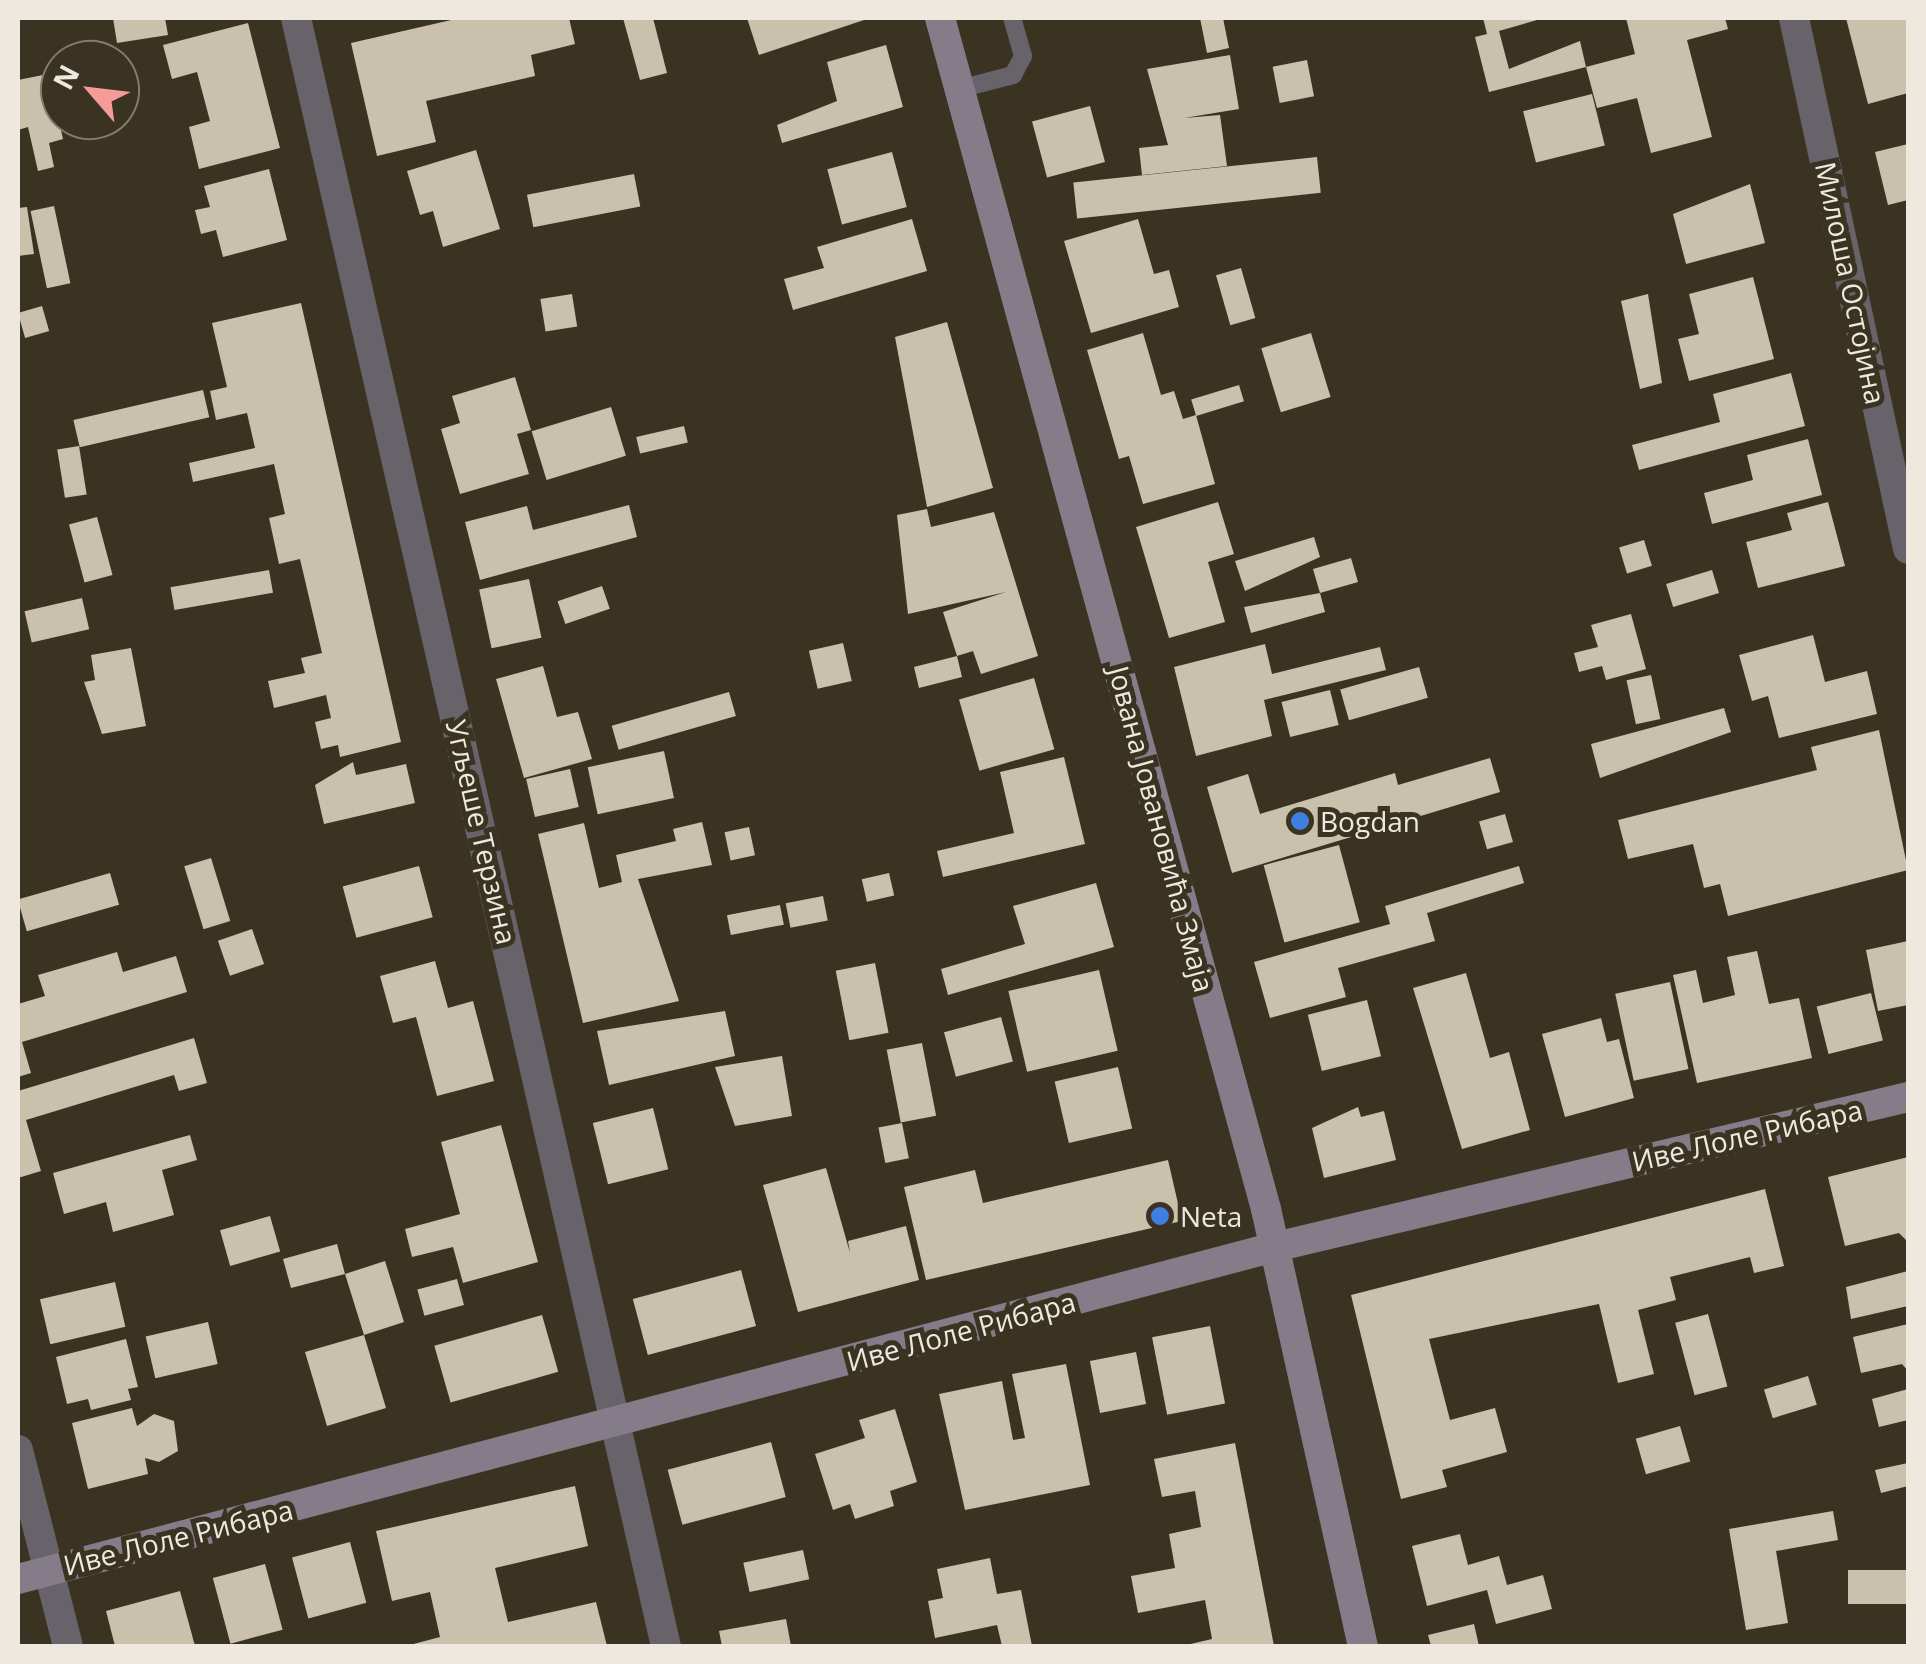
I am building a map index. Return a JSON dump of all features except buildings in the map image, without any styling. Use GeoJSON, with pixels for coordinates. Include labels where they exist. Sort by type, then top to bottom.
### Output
{"type":"FeatureCollection","features":[{"type":"Feature","properties":{"kind":"street","name":"Угљеше Терзина"},"geometry":{"type":"LineString","coordinates":[[296,18],[666,1646]]}},
{"type":"Feature","properties":{"kind":"street","name":"Јована Јовановића Змаја"},"geometry":{"type":"LineString","coordinates":[[940,18],[1275,1246],[1363,1646]]}},
{"type":"Feature","properties":{"kind":"street","name":"Милоша Остојина"},"geometry":{"type":"LineString","coordinates":[[1794,18],[1908,549]]}},
{"type":"Feature","properties":{"kind":"street","name":"Иве Лоле Рибара"},"geometry":{"type":"LineString","coordinates":[[18,1579],[1275,1246],[1908,1097]]}},
{"type":"Feature","properties":{"kind":"street"},"geometry":{"type":"LineString","coordinates":[[18,1450],[68,1646]]}},
{"type":"Feature","properties":{"kind":"lane"},"geometry":{"type":"LineString","coordinates":[[959,89],[1013,75],[1024,56],[1012,18]]}},
{"type":"Feature","properties":{"kind":"place","name":"Bogdan"},"geometry":{"type":"Point","coordinates":[1300,821]}},
{"type":"Feature","properties":{"kind":"place","name":"Neta"},"geometry":{"type":"Point","coordinates":[1160,1216]}}]}
